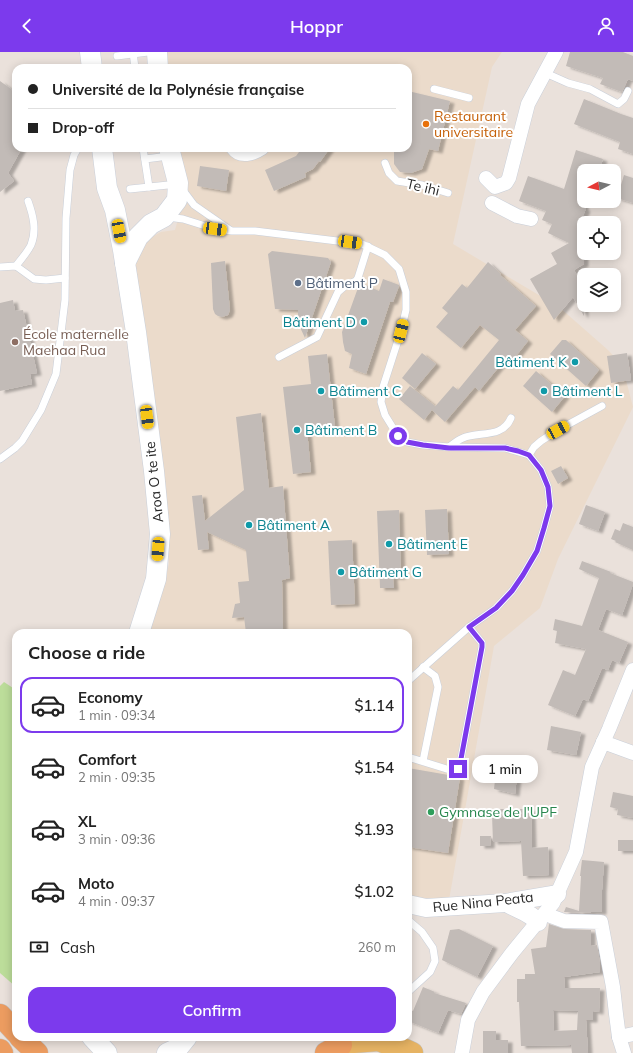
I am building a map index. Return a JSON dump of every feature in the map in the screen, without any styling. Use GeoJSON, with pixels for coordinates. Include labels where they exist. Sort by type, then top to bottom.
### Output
{"type":"FeatureCollection","features":[{"type":"Feature","properties":{"kind":"highway"},"geometry":{"type":"LineString","coordinates":[[0,1016],[12,1028]]}},
{"type":"Feature","properties":{"kind":"highway"},"geometry":{"type":"LineString","coordinates":[[24,1041],[37,1053]]}},
{"type":"Feature","properties":{"kind":"main road"},"geometry":{"type":"LineString","coordinates":[[90,52],[92,64]]}},
{"type":"Feature","properties":{"kind":"main road"},"geometry":{"type":"LineString","coordinates":[[158,52],[158,64]]}},
{"type":"Feature","properties":{"kind":"main road","name":"Aroa O te ite"},"geometry":{"type":"LineString","coordinates":[[102,152],[107,188],[115,210],[135,326],[154,471],[160,534],[156,578],[140,629]]}},
{"type":"Feature","properties":{"kind":"main road"},"geometry":{"type":"LineString","coordinates":[[125,263],[138,237],[177,200],[165,152]]}},
{"type":"Feature","properties":{"kind":"main road"},"geometry":{"type":"LineString","coordinates":[[115,210],[134,223],[157,220]]}},
{"type":"Feature","properties":{"kind":"main road"},"geometry":{"type":"LineString","coordinates":[[96,1041],[107,1053]]}},
{"type":"Feature","properties":{"kind":"main road"},"geometry":{"type":"LineString","coordinates":[[167,1053],[178,1048],[184,1041]]}},
{"type":"Feature","properties":{"kind":"main road"},"geometry":{"type":"LineString","coordinates":[[338,1046],[362,1041]]}},
{"type":"Feature","properties":{"kind":"main road"},"geometry":{"type":"LineString","coordinates":[[382,1041],[412,1053]]}},
{"type":"Feature","properties":{"kind":"street"},"geometry":{"type":"LineString","coordinates":[[486,178],[495,187],[506,183],[509,178],[528,104],[556,52]]}},
{"type":"Feature","properties":{"kind":"street"},"geometry":{"type":"LineString","coordinates":[[237,152],[244,155],[253,152]]}},
{"type":"Feature","properties":{"kind":"street"},"geometry":{"type":"LineString","coordinates":[[492,203],[517,216],[531,219]]}},
{"type":"Feature","properties":{"kind":"street"},"geometry":{"type":"LineString","coordinates":[[462,1053],[468,1020],[483,992],[548,908],[576,852],[592,767],[633,670]]}},
{"type":"Feature","properties":{"kind":"street"},"geometry":{"type":"LineString","coordinates":[[603,742],[633,753]]}},
{"type":"Feature","properties":{"kind":"street"},"geometry":{"type":"LineString","coordinates":[[507,903],[532,915],[548,908]]}},
{"type":"Feature","properties":{"kind":"street","name":"Rue Nina Peata"},"geometry":{"type":"LineString","coordinates":[[412,905],[426,908],[507,903],[548,908]]}},
{"type":"Feature","properties":{"kind":"street"},"geometry":{"type":"LineString","coordinates":[[548,908],[564,921],[601,922],[613,987],[619,1037],[624,1053]]}},
{"type":"Feature","properties":{"kind":"street"},"geometry":{"type":"LineString","coordinates":[[619,1037],[633,1034]]}},
{"type":"Feature","properties":{"kind":"lane"},"geometry":{"type":"LineString","coordinates":[[117,56],[148,52]]}},
{"type":"Feature","properties":{"kind":"lane"},"geometry":{"type":"LineString","coordinates":[[133,53],[134,64]]}},
{"type":"Feature","properties":{"kind":"lane"},"geometry":{"type":"LineString","coordinates":[[544,75],[550,75],[590,90],[618,104],[624,99],[628,91]]}},
{"type":"Feature","properties":{"kind":"lane"},"geometry":{"type":"LineString","coordinates":[[434,88],[470,98]]}},
{"type":"Feature","properties":{"kind":"lane"},"geometry":{"type":"LineString","coordinates":[[0,459],[22,442],[41,410],[56,374],[65,300],[66,218],[70,170],[76,152]]}},
{"type":"Feature","properties":{"kind":"lane"},"geometry":{"type":"LineString","coordinates":[[144,152],[149,187]]}},
{"type":"Feature","properties":{"kind":"lane"},"geometry":{"type":"LineString","coordinates":[[145,159],[165,152]]}},
{"type":"Feature","properties":{"kind":"lane","name":"Te ihi"},"geometry":{"type":"LineString","coordinates":[[385,162],[389,173],[397,181],[422,185],[448,193]]}},
{"type":"Feature","properties":{"kind":"lane"},"geometry":{"type":"LineString","coordinates":[[130,189],[173,184],[194,205],[232,231]]}},
{"type":"Feature","properties":{"kind":"lane"},"geometry":{"type":"LineString","coordinates":[[16,266],[32,243],[34,225],[32,212],[28,201]]}},
{"type":"Feature","properties":{"kind":"lane"},"geometry":{"type":"LineString","coordinates":[[157,220],[183,219],[215,229],[263,232],[362,244],[385,255],[399,269],[406,292],[406,310],[383,387],[381,402],[385,415],[398,436],[407,442],[449,448],[505,448],[529,455],[541,470],[548,487],[550,506],[537,551],[523,575],[512,591],[496,608],[469,627],[412,677]]}},
{"type":"Feature","properties":{"kind":"lane"},"geometry":{"type":"LineString","coordinates":[[280,357],[317,337],[338,292],[345,286],[356,281],[358,278],[368,246]]}},
{"type":"Feature","properties":{"kind":"lane"},"geometry":{"type":"LineString","coordinates":[[0,267],[16,266],[34,279],[46,280],[65,278]]}},
{"type":"Feature","properties":{"kind":"lane"},"geometry":{"type":"LineString","coordinates":[[529,455],[534,447],[541,441],[602,406]]}},
{"type":"Feature","properties":{"kind":"lane"},"geometry":{"type":"LineString","coordinates":[[449,448],[462,438],[489,434],[505,428],[511,418]]}},
{"type":"Feature","properties":{"kind":"lane"},"geometry":{"type":"LineString","coordinates":[[412,758],[453,771],[458,769],[482,647],[482,643],[469,627]]}},
{"type":"Feature","properties":{"kind":"lane"},"geometry":{"type":"LineString","coordinates":[[423,667],[435,676],[438,687],[423,762]]}},
{"type":"Feature","properties":{"kind":"lane"},"geometry":{"type":"LineString","coordinates":[[412,923],[422,932],[433,948],[435,961],[430,972],[412,988]]}},
{"type":"Feature","properties":{"kind":"shaded area"},"geometry":{"type":"Polygon","coordinates":[[[164,52],[502,52],[492,67],[453,244],[559,307],[608,350],[622,365],[633,407],[558,559],[540,608],[494,646],[449,900],[412,897],[412,629],[145,629],[161,596],[169,564],[168,510],[131,264],[145,241],[161,232],[175,230],[186,191],[173,152],[412,152],[412,64],[162,64],[164,52]]]}},
{"type":"Feature","properties":{"kind":"green space"},"geometry":{"type":"Polygon","coordinates":[[[4,682],[12,687],[12,984],[0,973],[0,686],[4,682]]]}},
{"type":"Feature","properties":{"kind":"building"},"geometry":{"type":"Polygon","coordinates":[[[570,52],[623,52],[633,56],[633,81],[628,79],[622,92],[600,84],[603,78],[566,66],[570,52]]]}},
{"type":"Feature","properties":{"kind":"building"},"geometry":{"type":"Polygon","coordinates":[[[0,81],[12,91],[12,152],[20,152],[8,173],[14,181],[0,192],[0,81]]]}},
{"type":"Feature","properties":{"kind":"building","name":"Restaurant universitaire"},"geometry":{"type":"Polygon","coordinates":[[[412,92],[450,101],[438,151],[429,149],[422,169],[411,173],[400,172],[394,164],[394,152],[412,152],[412,92]]]}},
{"type":"Feature","properties":{"kind":"building"},"geometry":{"type":"Polygon","coordinates":[[[584,99],[633,118],[633,154],[618,149],[620,142],[574,124],[584,99]]]}},
{"type":"Feature","properties":{"kind":"building"},"geometry":{"type":"Polygon","coordinates":[[[576,150],[603,159],[601,164],[577,164],[577,208],[586,209],[583,216],[577,216],[577,260],[584,260],[584,264],[574,270],[577,275],[577,304],[573,297],[554,320],[530,279],[557,264],[551,253],[569,243],[548,233],[552,224],[542,220],[546,211],[519,201],[528,176],[564,189],[576,150]]]}},
{"type":"Feature","properties":{"kind":"building"},"geometry":{"type":"Polygon","coordinates":[[[299,152],[327,152],[313,169],[305,173],[306,177],[274,191],[265,170],[296,156],[299,152]]]}},
{"type":"Feature","properties":{"kind":"building"},"geometry":{"type":"Polygon","coordinates":[[[200,166],[229,170],[226,191],[197,186],[200,166]]]}},
{"type":"Feature","properties":{"kind":"building"},"geometry":{"type":"Polygon","coordinates":[[[624,175],[633,178],[633,203],[621,199],[621,185],[624,175]]]}},
{"type":"Feature","properties":{"kind":"building","name":"Bâtiment P"},"geometry":{"type":"Polygon","coordinates":[[[272,251],[328,258],[331,262],[305,338],[298,323],[298,310],[275,309],[268,254],[272,251]]]}},
{"type":"Feature","properties":{"kind":"building"},"geometry":{"type":"Polygon","coordinates":[[[225,261],[230,310],[228,315],[222,317],[215,314],[213,309],[211,263],[225,261]]]}},
{"type":"Feature","properties":{"kind":"building"},"geometry":{"type":"Polygon","coordinates":[[[488,262],[501,274],[500,275],[536,306],[515,330],[528,341],[508,366],[503,362],[479,391],[475,387],[445,422],[432,410],[453,386],[458,390],[499,340],[480,325],[461,348],[436,327],[448,313],[442,308],[462,284],[467,288],[488,262]]]}},
{"type":"Feature","properties":{"kind":"building","name":"Bâtiment D"},"geometry":{"type":"Polygon","coordinates":[[[383,279],[399,286],[393,302],[390,302],[366,374],[349,368],[352,354],[345,351],[342,332],[360,283],[379,291],[383,279]]]}},
{"type":"Feature","properties":{"kind":"building","name":"École maternelle Maehaa Rua"},"geometry":{"type":"Polygon","coordinates":[[[13,300],[15,311],[23,310],[37,373],[30,374],[32,384],[0,391],[0,303],[13,300]]]}},
{"type":"Feature","properties":{"kind":"building","name":"Bâtiment K"},"geometry":{"type":"Polygon","coordinates":[[[562,340],[566,340],[599,370],[586,386],[550,354],[562,340]]]}},
{"type":"Feature","properties":{"kind":"building"},"geometry":{"type":"Polygon","coordinates":[[[422,353],[436,364],[415,389],[402,378],[422,353]]]}},
{"type":"Feature","properties":{"kind":"building"},"geometry":{"type":"Polygon","coordinates":[[[627,353],[631,380],[611,383],[607,356],[627,353]]]}},
{"type":"Feature","properties":{"kind":"building"},"geometry":{"type":"Polygon","coordinates":[[[327,354],[335,427],[307,430],[311,472],[293,474],[283,387],[311,384],[308,356],[327,354]]]}},
{"type":"Feature","properties":{"kind":"building","name":"Bâtiment L"},"geometry":{"type":"Polygon","coordinates":[[[536,371],[565,396],[552,412],[523,386],[536,371]]]}},
{"type":"Feature","properties":{"kind":"building"},"geometry":{"type":"Polygon","coordinates":[[[410,386],[435,406],[424,420],[399,399],[410,386]]]}},
{"type":"Feature","properties":{"kind":"building","name":"Bâtiment A"},"geometry":{"type":"Polygon","coordinates":[[[261,413],[269,488],[283,486],[290,578],[282,580],[283,629],[246,629],[244,617],[232,618],[235,604],[240,603],[238,582],[249,581],[246,550],[207,532],[209,549],[198,550],[192,496],[202,495],[205,521],[244,490],[236,417],[261,413]]]}},
{"type":"Feature","properties":{"kind":"building"},"geometry":{"type":"Polygon","coordinates":[[[561,466],[568,478],[558,484],[551,471],[561,466]]]}},
{"type":"Feature","properties":{"kind":"building"},"geometry":{"type":"Polygon","coordinates":[[[586,505],[605,512],[598,531],[579,524],[586,505]]]}},
{"type":"Feature","properties":{"kind":"building"},"geometry":{"type":"Polygon","coordinates":[[[447,509],[449,554],[427,555],[425,510],[447,509]]]}},
{"type":"Feature","properties":{"kind":"building","name":"Bâtiment E"},"geometry":{"type":"Polygon","coordinates":[[[399,510],[401,577],[393,577],[394,588],[380,588],[377,511],[399,510]]]}},
{"type":"Feature","properties":{"kind":"building"},"geometry":{"type":"Polygon","coordinates":[[[623,523],[633,527],[633,550],[611,539],[615,529],[620,531],[623,523]]]}},
{"type":"Feature","properties":{"kind":"building","name":"Bâtiment G"},"geometry":{"type":"Polygon","coordinates":[[[352,540],[355,604],[331,605],[328,541],[352,540]]]}},
{"type":"Feature","properties":{"kind":"building"},"geometry":{"type":"Polygon","coordinates":[[[582,561],[611,572],[610,573],[633,582],[633,584],[622,615],[606,609],[598,630],[628,642],[619,663],[612,660],[608,670],[602,668],[588,701],[583,699],[575,716],[548,705],[563,670],[575,675],[586,649],[555,643],[557,631],[553,630],[555,619],[582,626],[599,578],[579,569],[582,561]]]}},
{"type":"Feature","properties":{"kind":"building"},"geometry":{"type":"Polygon","coordinates":[[[551,726],[581,732],[576,755],[547,750],[551,726]]]}},
{"type":"Feature","properties":{"kind":"building","name":"Gymnase de l'UPF"},"geometry":{"type":"Polygon","coordinates":[[[412,769],[460,777],[448,853],[412,848],[412,769]]]}},
{"type":"Feature","properties":{"kind":"building"},"geometry":{"type":"Polygon","coordinates":[[[505,772],[517,776],[515,794],[494,789],[495,780],[497,780],[498,773],[505,772]]]}},
{"type":"Feature","properties":{"kind":"building"},"geometry":{"type":"Polygon","coordinates":[[[613,792],[633,796],[633,818],[617,815],[618,809],[610,807],[613,792]]]}},
{"type":"Feature","properties":{"kind":"building"},"geometry":{"type":"Polygon","coordinates":[[[499,809],[531,809],[532,848],[548,847],[549,875],[523,876],[521,841],[493,842],[492,815],[499,815],[499,809]]]}},
{"type":"Feature","properties":{"kind":"building"},"geometry":{"type":"Polygon","coordinates":[[[480,836],[491,836],[490,846],[480,846],[480,836]]]}},
{"type":"Feature","properties":{"kind":"building"},"geometry":{"type":"Polygon","coordinates":[[[618,840],[633,840],[633,851],[618,851],[618,840]]]}},
{"type":"Feature","properties":{"kind":"building"},"geometry":{"type":"Polygon","coordinates":[[[582,860],[604,862],[602,912],[564,912],[566,907],[579,911],[582,860]]]}},
{"type":"Feature","properties":{"kind":"building"},"geometry":{"type":"Polygon","coordinates":[[[549,924],[564,929],[591,930],[591,946],[597,945],[600,972],[564,977],[565,988],[600,988],[599,1012],[593,1011],[593,1020],[586,1020],[588,1053],[572,1053],[571,1045],[521,1046],[519,1002],[517,1002],[517,979],[525,979],[525,974],[535,974],[531,949],[546,947],[549,924]],[[553,1010],[554,1031],[577,1030],[578,1011],[553,1010]]]}},
{"type":"Feature","properties":{"kind":"building"},"geometry":{"type":"Polygon","coordinates":[[[459,929],[493,946],[477,977],[442,960],[450,930],[459,929]]]}},
{"type":"Feature","properties":{"kind":"building"},"geometry":{"type":"Polygon","coordinates":[[[423,987],[435,992],[434,993],[466,1003],[461,1014],[448,1010],[438,1033],[412,1023],[413,1011],[423,987]]]}},
{"type":"Feature","properties":{"kind":"building"},"geometry":{"type":"Polygon","coordinates":[[[483,1031],[496,1031],[496,1040],[508,1040],[508,1053],[483,1053],[483,1031]]]}},
{"type":"Feature","properties":{"kind":"place","name":"Restaurant universitaire"},"geometry":{"type":"Point","coordinates":[426,124]}},
{"type":"Feature","properties":{"kind":"place","name":"Bâtiment P"},"geometry":{"type":"Point","coordinates":[298,283]}},
{"type":"Feature","properties":{"kind":"place","name":"Bâtiment D"},"geometry":{"type":"Point","coordinates":[364,322]}},
{"type":"Feature","properties":{"kind":"place","name":"École maternelle Maehaa Rua"},"geometry":{"type":"Point","coordinates":[15,342]}},
{"type":"Feature","properties":{"kind":"place","name":"Bâtiment K"},"geometry":{"type":"Point","coordinates":[575,362]}},
{"type":"Feature","properties":{"kind":"place","name":"Bâtiment C"},"geometry":{"type":"Point","coordinates":[321,391]}},
{"type":"Feature","properties":{"kind":"place","name":"Bâtiment L"},"geometry":{"type":"Point","coordinates":[544,391]}},
{"type":"Feature","properties":{"kind":"place","name":"Bâtiment B"},"geometry":{"type":"Point","coordinates":[297,430]}},
{"type":"Feature","properties":{"kind":"place","name":"Bâtiment A"},"geometry":{"type":"Point","coordinates":[249,525]}},
{"type":"Feature","properties":{"kind":"place","name":"Bâtiment E"},"geometry":{"type":"Point","coordinates":[389,544]}},
{"type":"Feature","properties":{"kind":"place","name":"Bâtiment G"},"geometry":{"type":"Point","coordinates":[341,572]}},
{"type":"Feature","properties":{"kind":"place","name":"Gymnase de l'UPF"},"geometry":{"type":"Point","coordinates":[431,812]}},
{"type":"Feature","properties":{"kind":"route"},"geometry":{"type":"LineString","coordinates":[[398,436],[407,442],[423,445],[449,448],[505,448],[518,451],[529,455],[541,470],[548,487],[550,506],[537,551],[512,591],[496,608],[469,627],[482,643],[482,647],[458,769]]}}]}
